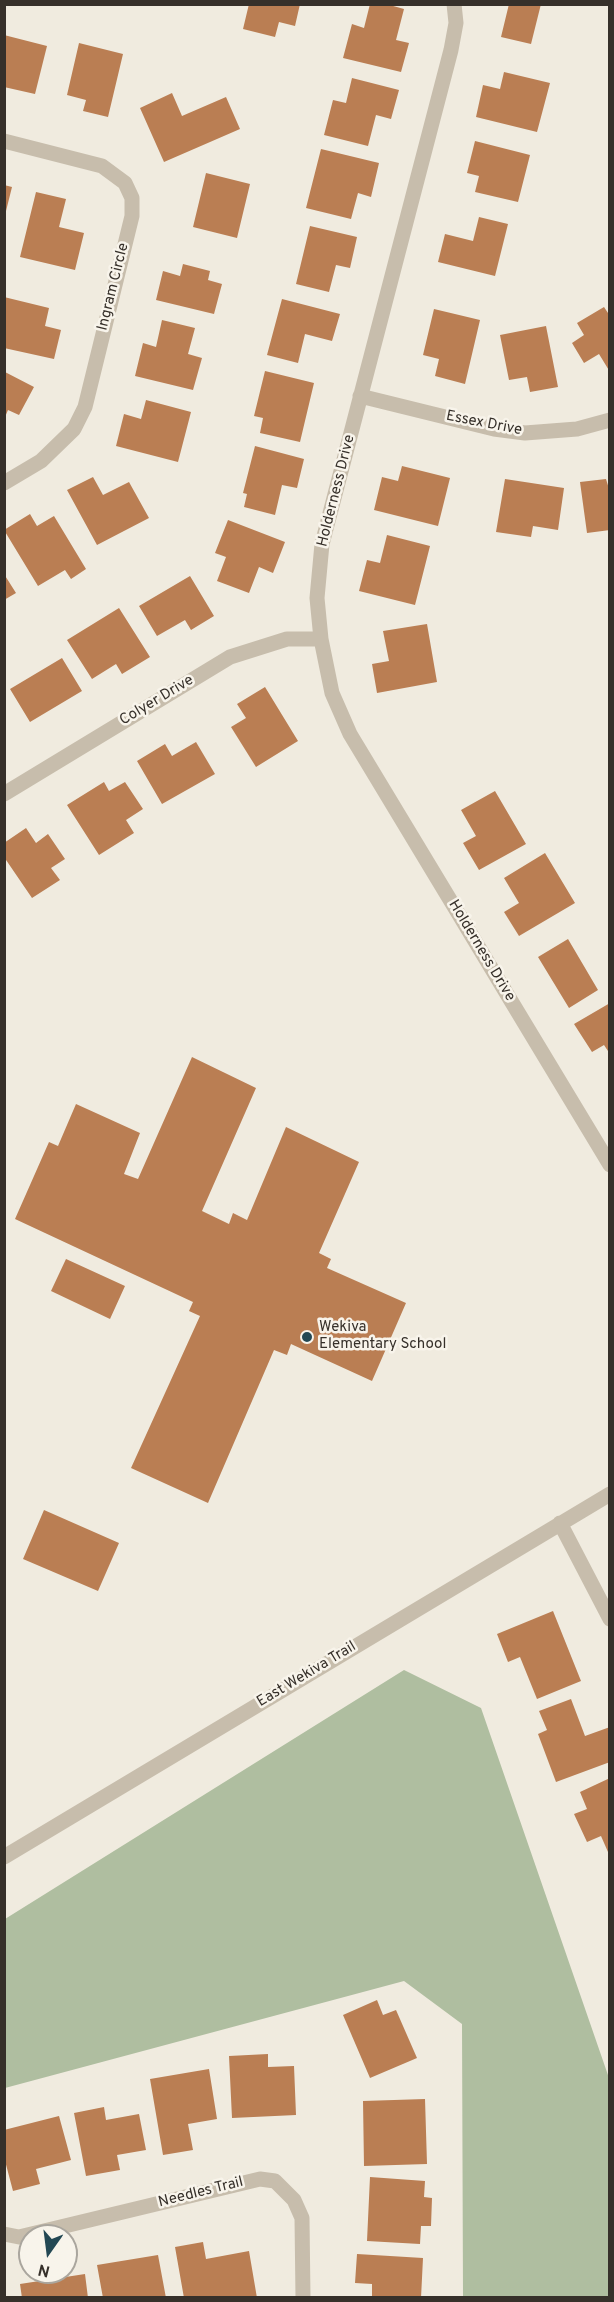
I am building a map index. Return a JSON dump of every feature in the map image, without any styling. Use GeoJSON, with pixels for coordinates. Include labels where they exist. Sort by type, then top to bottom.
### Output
{"type":"FeatureCollection","features":[{"type":"Feature","properties":{"kind":"street","name":"Holderness Drive"},"geometry":{"type":"LineString","coordinates":[[454,4],[456,23],[451,50],[322,544],[317,598],[321,639],[332,693],[350,734],[609,1165]]}},
{"type":"Feature","properties":{"kind":"street","name":"Ingram Circle"},"geometry":{"type":"LineString","coordinates":[[4,141],[102,166],[124,183],[132,198],[132,216],[84,407],[74,429],[41,461],[4,483]]}},
{"type":"Feature","properties":{"kind":"street","name":"Essex Drive"},"geometry":{"type":"LineString","coordinates":[[360,396],[494,429],[525,433],[577,429],[609,420]]}},
{"type":"Feature","properties":{"kind":"street","name":"Colyer Drive"},"geometry":{"type":"LineString","coordinates":[[4,794],[230,657],[287,639],[321,639]]}},
{"type":"Feature","properties":{"kind":"street","name":"East Wekiva Trail"},"geometry":{"type":"LineString","coordinates":[[4,1857],[609,1494]]}},
{"type":"Feature","properties":{"kind":"street"},"geometry":{"type":"LineString","coordinates":[[560,1523],[609,1619]]}},
{"type":"Feature","properties":{"kind":"street","name":"Needles Trail"},"geometry":{"type":"LineString","coordinates":[[4,2235],[19,2237],[260,2178],[275,2181],[294,2200],[302,2218],[303,2298]]}},
{"type":"Feature","properties":{"kind":"green space"},"geometry":{"type":"Polygon","coordinates":[[[404,1670],[481,1708],[609,2078],[609,2297],[463,2297],[462,2024],[404,1981],[5,2088],[5,1919],[404,1670]]]}},
{"type":"Feature","properties":{"kind":"building"},"geometry":{"type":"Polygon","coordinates":[[[249,4],[300,4],[295,26],[279,22],[275,37],[243,29],[249,4]]]}},
{"type":"Feature","properties":{"kind":"building"},"geometry":{"type":"Polygon","coordinates":[[[370,4],[386,4],[404,9],[396,40],[409,43],[401,72],[343,58],[352,24],[364,28],[370,4]]]}},
{"type":"Feature","properties":{"kind":"building"},"geometry":{"type":"Polygon","coordinates":[[[509,4],[541,4],[531,44],[501,37],[509,4]]]}},
{"type":"Feature","properties":{"kind":"building"},"geometry":{"type":"Polygon","coordinates":[[[4,35],[47,46],[35,94],[4,87],[4,35]]]}},
{"type":"Feature","properties":{"kind":"building"},"geometry":{"type":"Polygon","coordinates":[[[79,43],[123,54],[108,117],[83,111],[86,100],[67,95],[79,43]]]}},
{"type":"Feature","properties":{"kind":"building"},"geometry":{"type":"Polygon","coordinates":[[[504,72],[550,83],[537,132],[476,117],[483,85],[500,89],[504,72]]]}},
{"type":"Feature","properties":{"kind":"building"},"geometry":{"type":"Polygon","coordinates":[[[352,78],[399,90],[391,119],[376,115],[368,146],[324,135],[333,100],[346,103],[352,78]]]}},
{"type":"Feature","properties":{"kind":"building"},"geometry":{"type":"Polygon","coordinates":[[[172,93],[182,116],[226,97],[240,129],[164,162],[140,108],[172,93]]]}},
{"type":"Feature","properties":{"kind":"building"},"geometry":{"type":"Polygon","coordinates":[[[475,141],[530,155],[518,202],[475,192],[479,176],[467,173],[475,141]]]}},
{"type":"Feature","properties":{"kind":"building"},"geometry":{"type":"Polygon","coordinates":[[[321,149],[379,163],[371,197],[358,193],[351,219],[306,208],[321,149]]]}},
{"type":"Feature","properties":{"kind":"building"},"geometry":{"type":"Polygon","coordinates":[[[206,173],[250,184],[237,238],[193,227],[206,173]]]}},
{"type":"Feature","properties":{"kind":"building"},"geometry":{"type":"Polygon","coordinates":[[[4,185],[12,187],[5,215],[4,214],[4,185]]]}},
{"type":"Feature","properties":{"kind":"building"},"geometry":{"type":"Polygon","coordinates":[[[36,192],[66,199],[59,227],[84,233],[75,270],[20,257],[36,192]]]}},
{"type":"Feature","properties":{"kind":"building"},"geometry":{"type":"Polygon","coordinates":[[[479,217],[508,224],[495,276],[438,262],[445,234],[473,241],[479,217]]]}},
{"type":"Feature","properties":{"kind":"building"},"geometry":{"type":"Polygon","coordinates":[[[310,226],[357,237],[350,268],[336,265],[329,292],[296,284],[310,226]]]}},
{"type":"Feature","properties":{"kind":"building"},"geometry":{"type":"Polygon","coordinates":[[[183,264],[210,271],[208,280],[222,284],[214,314],[156,300],[163,271],[180,276],[183,264]]]}},
{"type":"Feature","properties":{"kind":"building"},"geometry":{"type":"Polygon","coordinates":[[[4,297],[49,308],[45,326],[61,330],[54,359],[4,348],[4,297]]]}},
{"type":"Feature","properties":{"kind":"building"},"geometry":{"type":"Polygon","coordinates":[[[282,299],[340,314],[332,341],[305,334],[298,363],[267,355],[282,299]]]}},
{"type":"Feature","properties":{"kind":"building"},"geometry":{"type":"Polygon","coordinates":[[[604,307],[610,316],[610,372],[599,354],[584,363],[572,343],[584,335],[577,323],[604,307]]]}},
{"type":"Feature","properties":{"kind":"building"},"geometry":{"type":"Polygon","coordinates":[[[434,309],[480,320],[465,384],[435,376],[439,359],[423,355],[434,309]]]}},
{"type":"Feature","properties":{"kind":"building"},"geometry":{"type":"Polygon","coordinates":[[[162,320],[195,328],[188,354],[202,358],[193,390],[135,376],[143,343],[156,347],[162,320]]]}},
{"type":"Feature","properties":{"kind":"building"},"geometry":{"type":"Polygon","coordinates":[[[546,326],[558,387],[530,392],[527,377],[509,380],[500,335],[546,326]]]}},
{"type":"Feature","properties":{"kind":"building"},"geometry":{"type":"Polygon","coordinates":[[[265,371],[314,383],[300,442],[260,433],[263,418],[254,416],[265,371]]]}},
{"type":"Feature","properties":{"kind":"building"},"geometry":{"type":"Polygon","coordinates":[[[5,372],[34,387],[19,415],[8,410],[5,417],[5,372]]]}},
{"type":"Feature","properties":{"kind":"building"},"geometry":{"type":"Polygon","coordinates":[[[146,400],[191,412],[178,462],[116,446],[124,414],[141,419],[146,400]]]}},
{"type":"Feature","properties":{"kind":"building"},"geometry":{"type":"Polygon","coordinates":[[[255,446],[304,459],[297,488],[282,485],[275,515],[244,507],[247,494],[243,493],[255,446]]]}},
{"type":"Feature","properties":{"kind":"building"},"geometry":{"type":"Polygon","coordinates":[[[402,466],[450,478],[438,526],[374,510],[382,477],[398,481],[402,466]]]}},
{"type":"Feature","properties":{"kind":"building"},"geometry":{"type":"Polygon","coordinates":[[[93,477],[103,495],[129,482],[149,518],[97,545],[67,490],[93,477]]]}},
{"type":"Feature","properties":{"kind":"building"},"geometry":{"type":"Polygon","coordinates":[[[505,479],[564,488],[558,530],[533,526],[531,537],[496,532],[505,479]]]}},
{"type":"Feature","properties":{"kind":"building"},"geometry":{"type":"Polygon","coordinates":[[[606,479],[610,492],[610,530],[587,533],[580,482],[606,479]]]}},
{"type":"Feature","properties":{"kind":"building"},"geometry":{"type":"Polygon","coordinates":[[[30,514],[37,526],[54,516],[86,569],[71,579],[65,570],[38,586],[4,530],[30,514]]]}},
{"type":"Feature","properties":{"kind":"building"},"geometry":{"type":"Polygon","coordinates":[[[228,520],[285,542],[273,573],[259,567],[249,593],[217,581],[226,557],[215,553],[228,520]]]}},
{"type":"Feature","properties":{"kind":"building"},"geometry":{"type":"Polygon","coordinates":[[[387,535],[430,546],[415,605],[359,591],[367,560],[380,563],[387,535]]]}},
{"type":"Feature","properties":{"kind":"building"},"geometry":{"type":"Polygon","coordinates":[[[4,574],[16,593],[4,600],[4,574]]]}},
{"type":"Feature","properties":{"kind":"building"},"geometry":{"type":"Polygon","coordinates":[[[190,576],[214,616],[191,630],[185,620],[157,636],[139,606],[190,576]]]}},
{"type":"Feature","properties":{"kind":"building"},"geometry":{"type":"Polygon","coordinates":[[[119,608],[150,657],[122,674],[116,664],[92,679],[67,640],[119,608]]]}},
{"type":"Feature","properties":{"kind":"building"},"geometry":{"type":"Polygon","coordinates":[[[427,624],[437,682],[377,693],[372,664],[389,661],[383,631],[427,624]]]}},
{"type":"Feature","properties":{"kind":"building"},"geometry":{"type":"Polygon","coordinates":[[[62,658],[82,691],[30,722],[10,689],[62,658]]]}},
{"type":"Feature","properties":{"kind":"building"},"geometry":{"type":"Polygon","coordinates":[[[265,687],[298,741],[256,767],[231,727],[246,718],[237,704],[265,687]]]}},
{"type":"Feature","properties":{"kind":"building"},"geometry":{"type":"Polygon","coordinates":[[[196,742],[215,774],[162,804],[137,761],[165,744],[172,756],[196,742]]]}},
{"type":"Feature","properties":{"kind":"building"},"geometry":{"type":"Polygon","coordinates":[[[104,782],[109,791],[125,782],[143,809],[126,820],[134,833],[99,855],[67,805],[104,782]]]}},
{"type":"Feature","properties":{"kind":"building"},"geometry":{"type":"Polygon","coordinates":[[[495,791],[526,844],[479,870],[463,843],[476,836],[461,810],[495,791]]]}},
{"type":"Feature","properties":{"kind":"building"},"geometry":{"type":"Polygon","coordinates":[[[26,828],[36,843],[48,834],[65,859],[51,868],[60,880],[32,898],[4,857],[4,843],[26,828]]]}},
{"type":"Feature","properties":{"kind":"building"},"geometry":{"type":"Polygon","coordinates":[[[545,853],[575,903],[519,936],[504,912],[519,903],[504,878],[545,853]]]}},
{"type":"Feature","properties":{"kind":"building"},"geometry":{"type":"Polygon","coordinates":[[[568,939],[598,990],[569,1008],[538,957],[568,939]]]}},
{"type":"Feature","properties":{"kind":"building"},"geometry":{"type":"Polygon","coordinates":[[[610,1003],[610,1054],[604,1045],[592,1052],[574,1024],[610,1003]]]}},
{"type":"Feature","properties":{"kind":"building"},"geometry":{"type":"Polygon","coordinates":[[[192,1057],[256,1088],[202,1211],[229,1224],[233,1213],[247,1220],[286,1127],[359,1162],[319,1253],[331,1259],[327,1268],[406,1303],[372,1381],[291,1344],[287,1355],[274,1350],[208,1503],[131,1468],[200,1316],[189,1311],[193,1302],[15,1219],[49,1142],[58,1146],[76,1104],[140,1133],[124,1174],[138,1179],[192,1057]]]}},
{"type":"Feature","properties":{"kind":"building"},"geometry":{"type":"Polygon","coordinates":[[[66,1259],[125,1286],[110,1319],[51,1291],[66,1259]]]}},
{"type":"Feature","properties":{"kind":"building"},"geometry":{"type":"Polygon","coordinates":[[[44,1510],[119,1543],[98,1591],[23,1559],[44,1510]]]}},
{"type":"Feature","properties":{"kind":"building"},"geometry":{"type":"Polygon","coordinates":[[[553,1611],[581,1681],[537,1699],[520,1657],[508,1662],[497,1634],[553,1611]]]}},
{"type":"Feature","properties":{"kind":"building"},"geometry":{"type":"Polygon","coordinates":[[[571,1699],[585,1736],[610,1727],[610,1762],[556,1782],[538,1734],[547,1730],[539,1711],[571,1699]]]}},
{"type":"Feature","properties":{"kind":"building"},"geometry":{"type":"Polygon","coordinates":[[[610,1778],[610,1851],[608,1852],[601,1836],[587,1842],[574,1814],[587,1809],[580,1792],[610,1778]]]}},
{"type":"Feature","properties":{"kind":"building"},"geometry":{"type":"Polygon","coordinates":[[[377,2000],[383,2015],[396,2010],[417,2058],[370,2078],[343,2015],[377,2000]]]}},
{"type":"Feature","properties":{"kind":"building"},"geometry":{"type":"Polygon","coordinates":[[[268,2054],[268,2067],[294,2066],[296,2115],[232,2118],[229,2056],[268,2054]]]}},
{"type":"Feature","properties":{"kind":"building"},"geometry":{"type":"Polygon","coordinates":[[[209,2069],[217,2119],[188,2124],[193,2150],[163,2155],[150,2079],[209,2069]]]}},
{"type":"Feature","properties":{"kind":"building"},"geometry":{"type":"Polygon","coordinates":[[[425,2099],[427,2164],[364,2166],[363,2101],[425,2099]]]}},
{"type":"Feature","properties":{"kind":"building"},"geometry":{"type":"Polygon","coordinates":[[[104,2107],[106,2120],[139,2114],[146,2150],[117,2155],[120,2170],[86,2176],[74,2113],[104,2107]]]}},
{"type":"Feature","properties":{"kind":"building"},"geometry":{"type":"Polygon","coordinates":[[[59,2116],[71,2160],[36,2169],[40,2184],[13,2191],[4,2157],[4,2130],[59,2116]]]}},
{"type":"Feature","properties":{"kind":"building"},"geometry":{"type":"Polygon","coordinates":[[[370,2177],[425,2181],[424,2197],[432,2198],[431,2226],[421,2226],[420,2244],[367,2241],[370,2177]]]}},
{"type":"Feature","properties":{"kind":"building"},"geometry":{"type":"Polygon","coordinates":[[[203,2242],[206,2259],[249,2251],[257,2298],[184,2298],[175,2247],[203,2242]]]}},
{"type":"Feature","properties":{"kind":"building"},"geometry":{"type":"Polygon","coordinates":[[[357,2254],[423,2258],[421,2298],[372,2298],[372,2284],[355,2283],[357,2254]]]}},
{"type":"Feature","properties":{"kind":"building"},"geometry":{"type":"Polygon","coordinates":[[[158,2255],[166,2298],[103,2298],[97,2265],[158,2255]]]}},
{"type":"Feature","properties":{"kind":"building"},"geometry":{"type":"Polygon","coordinates":[[[85,2274],[88,2298],[22,2298],[20,2284],[78,2284],[78,2275],[85,2274]]]}},
{"type":"Feature","properties":{"kind":"place","name":"Wekiva Elementary School"},"geometry":{"type":"Point","coordinates":[307,1337]}}]}
